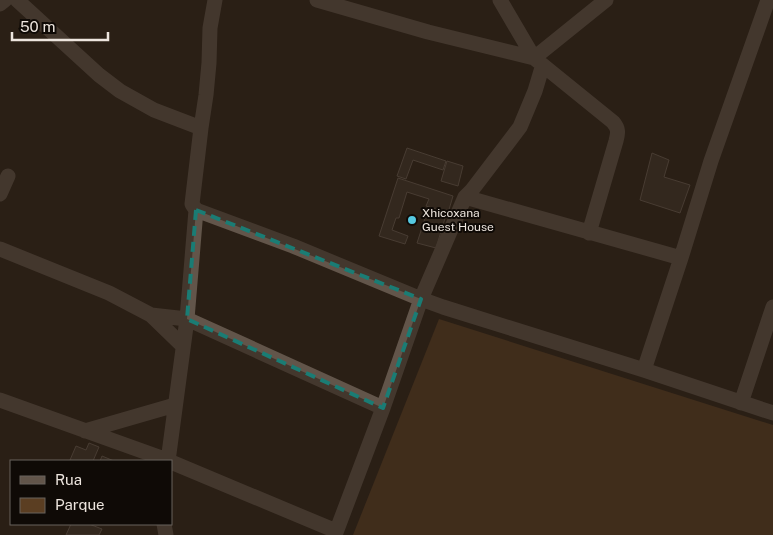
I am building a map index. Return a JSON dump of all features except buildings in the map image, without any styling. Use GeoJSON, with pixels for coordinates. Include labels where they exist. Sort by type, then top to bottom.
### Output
{"type":"FeatureCollection","features":[{"type":"Feature","properties":{"kind":"street"},"geometry":{"type":"LineString","coordinates":[[0,4],[5,0]]}},
{"type":"Feature","properties":{"kind":"street"},"geometry":{"type":"LineString","coordinates":[[17,0],[99,75],[120,91],[154,110],[201,128]]}},
{"type":"Feature","properties":{"kind":"street"},"geometry":{"type":"LineString","coordinates":[[215,0],[210,28],[206,96],[192,204],[196,210],[292,246],[420,299],[773,413]]}},
{"type":"Feature","properties":{"kind":"street"},"geometry":{"type":"LineString","coordinates":[[318,0],[539,62]]}},
{"type":"Feature","properties":{"kind":"street"},"geometry":{"type":"LineString","coordinates":[[500,0],[539,62],[617,126],[618,130],[589,233]]}},
{"type":"Feature","properties":{"kind":"street"},"geometry":{"type":"LineString","coordinates":[[539,62],[606,0]]}},
{"type":"Feature","properties":{"kind":"street"},"geometry":{"type":"LineString","coordinates":[[644,370],[711,161],[768,0]]}},
{"type":"Feature","properties":{"kind":"street"},"geometry":{"type":"LineString","coordinates":[[172,462],[335,533],[384,408],[420,299],[465,197],[520,127],[541,71],[539,62]]}},
{"type":"Feature","properties":{"kind":"street"},"geometry":{"type":"LineString","coordinates":[[0,194],[8,176]]}},
{"type":"Feature","properties":{"kind":"street"},"geometry":{"type":"LineString","coordinates":[[465,197],[681,258]]}},
{"type":"Feature","properties":{"kind":"street"},"geometry":{"type":"LineString","coordinates":[[169,460],[187,318],[196,210]]}},
{"type":"Feature","properties":{"kind":"street"},"geometry":{"type":"LineString","coordinates":[[0,249],[109,293],[151,315],[183,346]]}},
{"type":"Feature","properties":{"kind":"street"},"geometry":{"type":"LineString","coordinates":[[741,403],[773,307]]}},
{"type":"Feature","properties":{"kind":"street"},"geometry":{"type":"LineString","coordinates":[[151,315],[187,318],[384,408]]}},
{"type":"Feature","properties":{"kind":"street"},"geometry":{"type":"LineString","coordinates":[[0,400],[166,460]]}},
{"type":"Feature","properties":{"kind":"street"},"geometry":{"type":"LineString","coordinates":[[86,431],[175,405]]}},
{"type":"Feature","properties":{"kind":"highlighted area"},"geometry":{"type":"Polygon","coordinates":[[[196,210],[421,299],[383,408],[187,319],[196,210]]]}},
{"type":"Feature","properties":{"kind":"green space"},"geometry":{"type":"Polygon","coordinates":[[[439,319],[773,425],[773,535],[353,535],[439,319]]]}},
{"type":"Feature","properties":{"kind":"place","name":"Xhicoxana Guest House"},"geometry":{"type":"Point","coordinates":[412,220]}}]}
